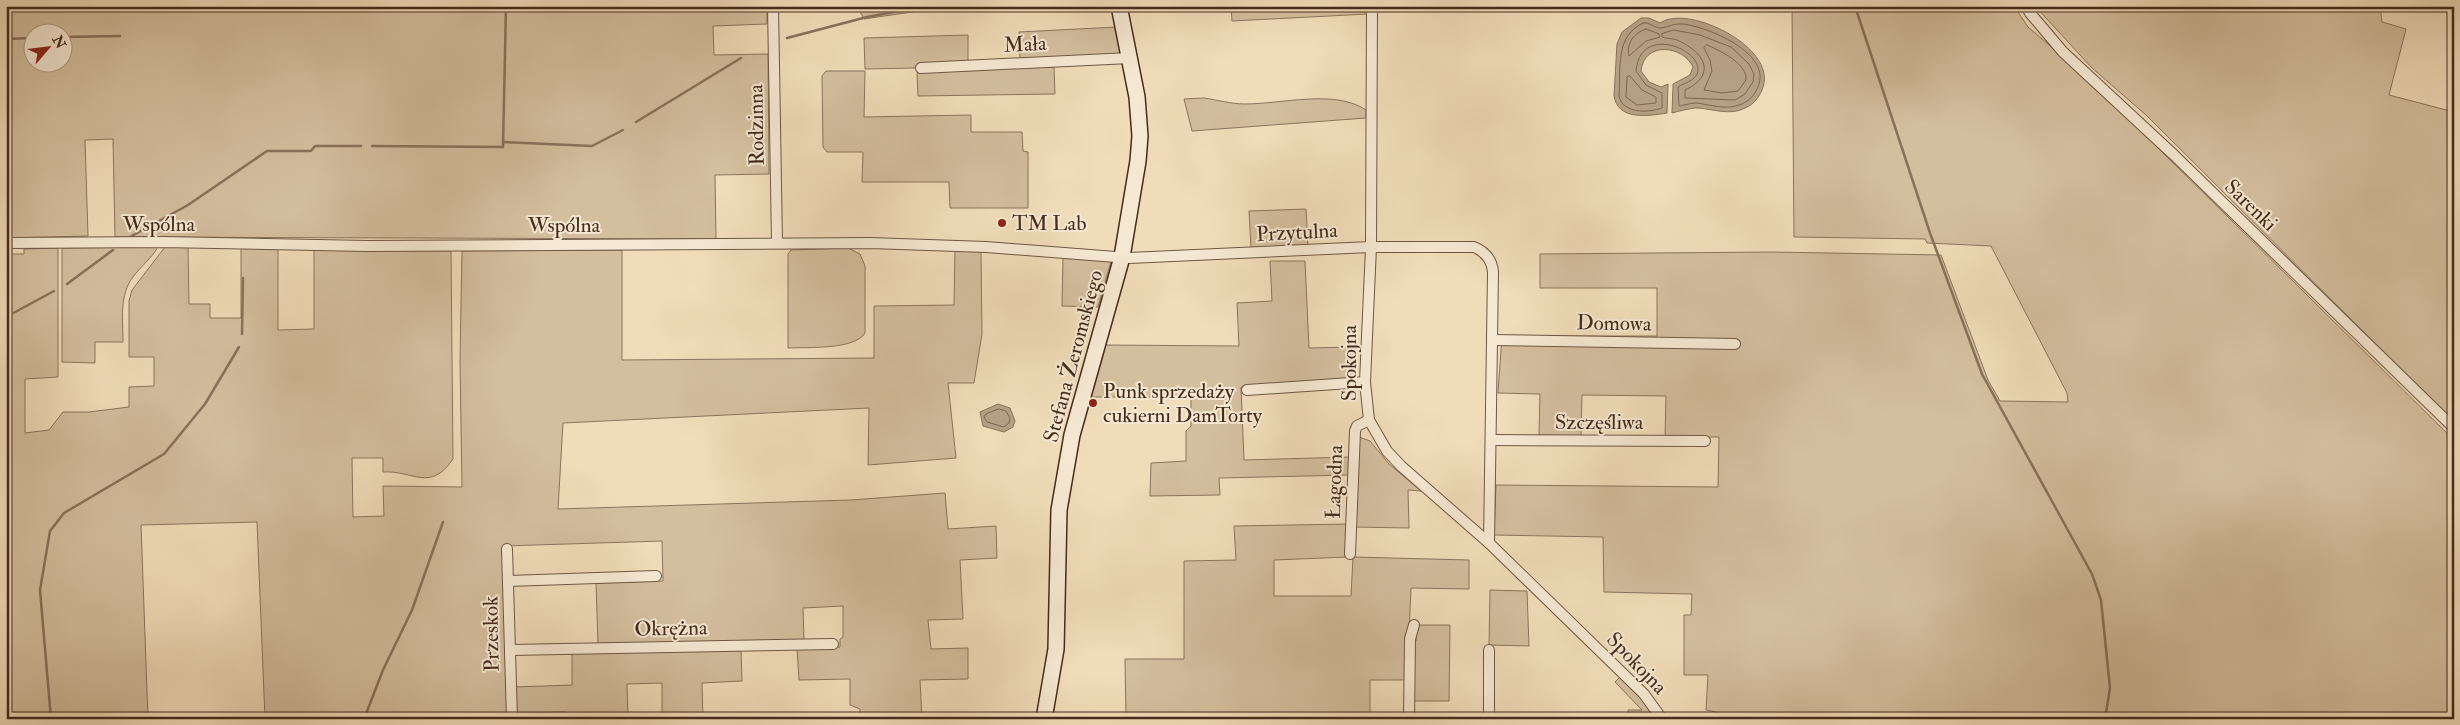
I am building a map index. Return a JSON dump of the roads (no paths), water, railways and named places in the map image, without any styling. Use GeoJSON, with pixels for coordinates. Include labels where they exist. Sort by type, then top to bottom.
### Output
{"type":"FeatureCollection","features":[{"type":"Feature","properties":{"kind":"street","name":"Rodzinna"},"geometry":{"type":"LineString","coordinates":[[773,6],[777,243]]}},
{"type":"Feature","properties":{"kind":"street","name":"Stefana Żeromskiego"},"geometry":{"type":"LineString","coordinates":[[1044,719],[1056,649],[1061,500],[1072,436],[1122,257],[1131,211],[1140,142],[1137,97],[1120,6]]}},
{"type":"Feature","properties":{"kind":"street","name":"Spokojna"},"geometry":{"type":"LineString","coordinates":[[1372,6],[1371,247],[1365,382],[1369,420],[1387,451],[1401,466],[1490,543],[1644,694],[1662,719]]}},
{"type":"Feature","properties":{"kind":"street","name":"Sarenki"},"geometry":{"type":"LineString","coordinates":[[2026,6],[2064,52],[2174,155],[2454,428]]}},
{"type":"Feature","properties":{"kind":"street","name":"Mała"},"geometry":{"type":"LineString","coordinates":[[921,68],[1130,58]]}},
{"type":"Feature","properties":{"kind":"street","name":"Wspólna"},"geometry":{"type":"LineString","coordinates":[[6,243],[162,242],[367,246],[777,243],[986,247],[1122,257]]}},
{"type":"Feature","properties":{"kind":"street","name":"Przytulna"},"geometry":{"type":"LineString","coordinates":[[1122,257],[1371,247],[1474,247],[1485,253],[1492,265],[1492,340]]}},
{"type":"Feature","properties":{"kind":"street"},"geometry":{"type":"LineString","coordinates":[[1490,543],[1492,340]]}},
{"type":"Feature","properties":{"kind":"street","name":"Domowa"},"geometry":{"type":"LineString","coordinates":[[1492,340],[1736,344]]}},
{"type":"Feature","properties":{"kind":"street"},"geometry":{"type":"LineString","coordinates":[[1247,390],[1365,382]]}},
{"type":"Feature","properties":{"kind":"street","name":"Łagodna"},"geometry":{"type":"LineString","coordinates":[[1350,554],[1355,431],[1357,426],[1369,420]]}},
{"type":"Feature","properties":{"kind":"street","name":"Szczęśliwa"},"geometry":{"type":"LineString","coordinates":[[1492,440],[1705,441]]}},
{"type":"Feature","properties":{"kind":"street","name":"Przeskok"},"geometry":{"type":"LineString","coordinates":[[507,549],[512,719]]}},
{"type":"Feature","properties":{"kind":"street"},"geometry":{"type":"LineString","coordinates":[[508,581],[656,576]]}},
{"type":"Feature","properties":{"kind":"street"},"geometry":{"type":"LineString","coordinates":[[1409,719],[1410,639],[1414,625]]}},
{"type":"Feature","properties":{"kind":"street","name":"Okrężna"},"geometry":{"type":"LineString","coordinates":[[510,650],[832,644]]}},
{"type":"Feature","properties":{"kind":"street"},"geometry":{"type":"LineString","coordinates":[[1489,650],[1489,719]]}},
{"type":"Feature","properties":{"kind":"water"},"geometry":{"type":"Polygon","coordinates":[[[1641,18],[1649,18],[1660,23],[1668,19],[1685,18],[1718,28],[1735,37],[1759,61],[1764,75],[1762,90],[1758,98],[1750,106],[1741,110],[1728,112],[1695,108],[1672,113],[1673,84],[1690,75],[1693,67],[1681,54],[1664,50],[1656,51],[1649,55],[1644,61],[1641,71],[1649,82],[1661,87],[1668,84],[1667,113],[1635,115],[1621,109],[1616,103],[1614,95],[1617,44],[1622,32],[1641,18]]]}},
{"type":"Feature","properties":{"kind":"water"},"geometry":{"type":"Polygon","coordinates":[[[998,404],[1010,408],[1015,421],[1013,427],[1004,432],[983,426],[980,412],[998,404]]]}},
{"type":"Feature","properties":{"kind":"waterway"},"geometry":{"type":"LineString","coordinates":[[372,146],[503,147],[506,6]]}},
{"type":"Feature","properties":{"kind":"waterway"},"geometry":{"type":"LineString","coordinates":[[787,38],[867,17],[926,6]]}},
{"type":"Feature","properties":{"kind":"waterway"},"geometry":{"type":"LineString","coordinates":[[1855,6],[1930,233],[1982,374],[2092,574],[2101,600],[2110,688],[2105,719]]}},
{"type":"Feature","properties":{"kind":"waterway"},"geometry":{"type":"LineString","coordinates":[[72,37],[120,36]]}},
{"type":"Feature","properties":{"kind":"waterway"},"geometry":{"type":"LineString","coordinates":[[6,39],[22,38]]}},
{"type":"Feature","properties":{"kind":"waterway"},"geometry":{"type":"LineString","coordinates":[[636,122],[741,58]]}},
{"type":"Feature","properties":{"kind":"waterway"},"geometry":{"type":"LineString","coordinates":[[503,142],[592,146],[623,130]]}},
{"type":"Feature","properties":{"kind":"waterway"},"geometry":{"type":"LineString","coordinates":[[128,238],[188,205],[267,151],[311,151],[315,146],[361,146]]}},
{"type":"Feature","properties":{"kind":"waterway"},"geometry":{"type":"LineString","coordinates":[[67,284],[113,250]]}},
{"type":"Feature","properties":{"kind":"waterway"},"geometry":{"type":"LineString","coordinates":[[242,334],[243,278]]}},
{"type":"Feature","properties":{"kind":"waterway"},"geometry":{"type":"LineString","coordinates":[[6,317],[54,291]]}},
{"type":"Feature","properties":{"kind":"waterway"},"geometry":{"type":"LineString","coordinates":[[51,719],[40,590],[50,531],[64,513],[164,454],[205,404],[239,347]]}},
{"type":"Feature","properties":{"kind":"waterway"},"geometry":{"type":"LineString","coordinates":[[364,719],[383,670],[412,610],[443,522]]}},
{"type":"Feature","properties":{"kind":"place","name":"TM Lab"},"geometry":{"type":"Point","coordinates":[1002,223]}},
{"type":"Feature","properties":{"kind":"place","name":"Punk sprzedaży cukierni DamTorty"},"geometry":{"type":"Point","coordinates":[1093,403]}}]}
